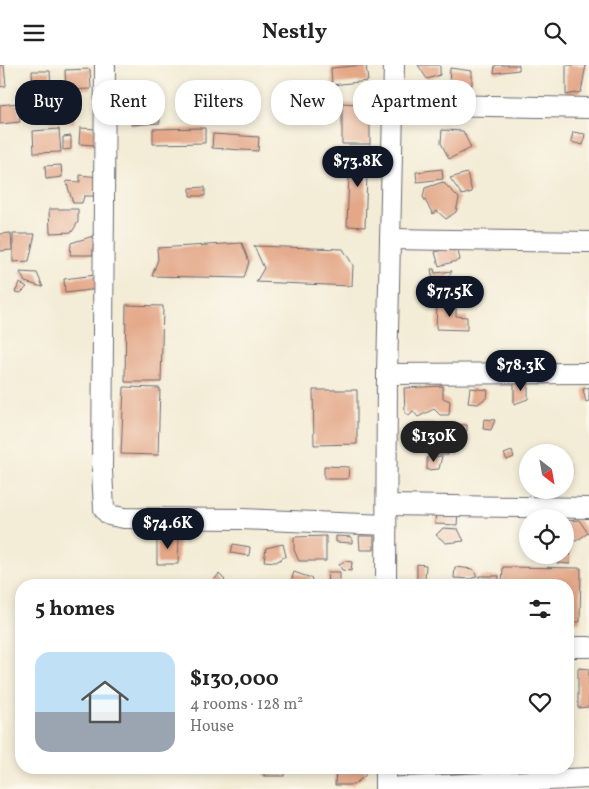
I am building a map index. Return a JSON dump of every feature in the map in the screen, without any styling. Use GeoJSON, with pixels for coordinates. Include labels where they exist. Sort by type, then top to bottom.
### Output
{"type":"FeatureCollection","features":[{"type":"Feature","properties":{"kind":"street"},"geometry":{"type":"LineString","coordinates":[[105,65],[102,471],[104,509],[109,515],[124,518],[241,519],[386,525]]}},
{"type":"Feature","properties":{"kind":"street"},"geometry":{"type":"LineString","coordinates":[[394,65],[394,80]]}},
{"type":"Feature","properties":{"kind":"street"},"geometry":{"type":"LineString","coordinates":[[476,106],[589,108]]}},
{"type":"Feature","properties":{"kind":"street"},"geometry":{"type":"LineString","coordinates":[[386,579],[393,125]]}},
{"type":"Feature","properties":{"kind":"street"},"geometry":{"type":"LineString","coordinates":[[390,239],[589,242]]}},
{"type":"Feature","properties":{"kind":"street"},"geometry":{"type":"LineString","coordinates":[[388,374],[589,373]]}},
{"type":"Feature","properties":{"kind":"street"},"geometry":{"type":"LineString","coordinates":[[387,505],[589,508]]}},
{"type":"Feature","properties":{"kind":"street"},"geometry":{"type":"LineString","coordinates":[[574,647],[589,647]]}},
{"type":"Feature","properties":{"kind":"street"},"geometry":{"type":"LineString","coordinates":[[385,774],[385,788],[589,778]]}},
{"type":"Feature","properties":{"kind":"building"},"geometry":{"type":"Polygon","coordinates":[[[0,65],[4,65],[6,86],[0,87],[0,65]]]}},
{"type":"Feature","properties":{"kind":"building"},"geometry":{"type":"Polygon","coordinates":[[[366,65],[368,80],[353,80],[353,83],[343,84],[343,80],[332,80],[331,68],[366,65]]]}},
{"type":"Feature","properties":{"kind":"building"},"geometry":{"type":"Polygon","coordinates":[[[418,65],[440,65],[440,75],[427,79],[418,65]]]}},
{"type":"Feature","properties":{"kind":"building"},"geometry":{"type":"Polygon","coordinates":[[[495,65],[519,65],[519,70],[494,73],[495,65]]]}},
{"type":"Feature","properties":{"kind":"building"},"geometry":{"type":"Polygon","coordinates":[[[566,65],[586,65],[581,92],[566,95],[566,65]]]}},
{"type":"Feature","properties":{"kind":"building"},"geometry":{"type":"Polygon","coordinates":[[[450,68],[472,71],[472,80],[449,80],[450,68]]]}},
{"type":"Feature","properties":{"kind":"building"},"geometry":{"type":"Polygon","coordinates":[[[90,69],[91,89],[82,89],[82,80],[66,80],[65,70],[90,69]]]}},
{"type":"Feature","properties":{"kind":"building"},"geometry":{"type":"Polygon","coordinates":[[[32,71],[50,71],[50,80],[32,80],[32,71]]]}},
{"type":"Feature","properties":{"kind":"building"},"geometry":{"type":"Polygon","coordinates":[[[15,103],[15,122],[0,124],[0,105],[15,103]]]}},
{"type":"Feature","properties":{"kind":"building"},"geometry":{"type":"Polygon","coordinates":[[[343,103],[353,104],[353,125],[370,125],[370,144],[342,144],[343,103]]]}},
{"type":"Feature","properties":{"kind":"building"},"geometry":{"type":"Polygon","coordinates":[[[80,128],[96,129],[95,145],[79,144],[80,128]]]}},
{"type":"Feature","properties":{"kind":"building"},"geometry":{"type":"Polygon","coordinates":[[[205,128],[205,143],[153,144],[153,129],[205,128]]]}},
{"type":"Feature","properties":{"kind":"building"},"geometry":{"type":"Polygon","coordinates":[[[59,129],[61,152],[34,153],[33,131],[59,129]]]}},
{"type":"Feature","properties":{"kind":"building"},"geometry":{"type":"Polygon","coordinates":[[[442,130],[463,131],[471,148],[449,159],[441,143],[442,130]]]}},
{"type":"Feature","properties":{"kind":"building"},"geometry":{"type":"Polygon","coordinates":[[[573,132],[585,134],[583,145],[571,142],[573,132]]]}},
{"type":"Feature","properties":{"kind":"building"},"geometry":{"type":"Polygon","coordinates":[[[213,134],[259,137],[258,151],[212,148],[213,134]]]}},
{"type":"Feature","properties":{"kind":"building"},"geometry":{"type":"Polygon","coordinates":[[[71,136],[71,149],[63,150],[63,137],[71,136]]]}},
{"type":"Feature","properties":{"kind":"building"},"geometry":{"type":"Polygon","coordinates":[[[350,150],[368,150],[365,227],[347,226],[350,150]]]}},
{"type":"Feature","properties":{"kind":"building"},"geometry":{"type":"Polygon","coordinates":[[[61,165],[62,177],[46,179],[45,166],[61,165]]]}},
{"type":"Feature","properties":{"kind":"building"},"geometry":{"type":"Polygon","coordinates":[[[442,169],[443,179],[417,182],[416,172],[442,169]]]}},
{"type":"Feature","properties":{"kind":"building"},"geometry":{"type":"Polygon","coordinates":[[[467,173],[472,192],[462,195],[450,178],[467,173]]]}},
{"type":"Feature","properties":{"kind":"building"},"geometry":{"type":"Polygon","coordinates":[[[80,175],[99,177],[98,196],[84,196],[82,203],[73,203],[66,181],[80,182],[80,175]]]}},
{"type":"Feature","properties":{"kind":"building"},"geometry":{"type":"Polygon","coordinates":[[[443,182],[459,198],[456,212],[446,219],[437,211],[433,214],[423,197],[425,188],[443,182]]]}},
{"type":"Feature","properties":{"kind":"building"},"geometry":{"type":"Polygon","coordinates":[[[205,187],[205,196],[190,196],[190,188],[205,187]]]}},
{"type":"Feature","properties":{"kind":"building"},"geometry":{"type":"Polygon","coordinates":[[[49,209],[78,209],[78,222],[72,232],[50,233],[49,209]]]}},
{"type":"Feature","properties":{"kind":"building"},"geometry":{"type":"Polygon","coordinates":[[[11,233],[12,250],[0,251],[0,234],[11,233]]]}},
{"type":"Feature","properties":{"kind":"building"},"geometry":{"type":"Polygon","coordinates":[[[13,234],[35,234],[29,261],[13,262],[13,234]]]}},
{"type":"Feature","properties":{"kind":"building"},"geometry":{"type":"Polygon","coordinates":[[[93,236],[93,255],[70,255],[71,243],[93,236]]]}},
{"type":"Feature","properties":{"kind":"building"},"geometry":{"type":"Polygon","coordinates":[[[242,243],[249,262],[244,278],[152,276],[158,259],[157,248],[242,243]]]}},
{"type":"Feature","properties":{"kind":"building"},"geometry":{"type":"Polygon","coordinates":[[[254,246],[343,249],[353,265],[352,286],[256,282],[264,268],[254,246]]]}},
{"type":"Feature","properties":{"kind":"building"},"geometry":{"type":"Polygon","coordinates":[[[457,246],[460,260],[439,266],[435,252],[457,246]]]}},
{"type":"Feature","properties":{"kind":"building"},"geometry":{"type":"Polygon","coordinates":[[[431,269],[434,269],[435,273],[452,271],[448,278],[433,280],[431,269]]]}},
{"type":"Feature","properties":{"kind":"building"},"geometry":{"type":"Polygon","coordinates":[[[20,272],[37,273],[43,287],[25,282],[20,272]]]}},
{"type":"Feature","properties":{"kind":"building"},"geometry":{"type":"Polygon","coordinates":[[[103,274],[98,289],[65,293],[64,279],[103,274]]]}},
{"type":"Feature","properties":{"kind":"building"},"geometry":{"type":"Polygon","coordinates":[[[20,283],[27,287],[21,293],[15,292],[20,283]]]}},
{"type":"Feature","properties":{"kind":"building"},"geometry":{"type":"Polygon","coordinates":[[[437,303],[456,304],[456,316],[467,317],[467,330],[436,329],[437,303]]]}},
{"type":"Feature","properties":{"kind":"building"},"geometry":{"type":"Polygon","coordinates":[[[126,305],[163,306],[161,382],[125,382],[126,305]]]}},
{"type":"Feature","properties":{"kind":"building"},"geometry":{"type":"Polygon","coordinates":[[[514,383],[528,383],[528,399],[514,404],[514,383]]]}},
{"type":"Feature","properties":{"kind":"building"},"geometry":{"type":"Polygon","coordinates":[[[443,386],[443,398],[450,401],[449,415],[440,415],[434,409],[418,417],[413,411],[409,415],[405,413],[404,388],[443,386]]]}},
{"type":"Feature","properties":{"kind":"building"},"geometry":{"type":"Polygon","coordinates":[[[124,387],[160,388],[158,455],[121,454],[124,387]]]}},
{"type":"Feature","properties":{"kind":"building"},"geometry":{"type":"Polygon","coordinates":[[[589,387],[589,401],[586,402],[583,389],[589,387]]]}},
{"type":"Feature","properties":{"kind":"building"},"geometry":{"type":"Polygon","coordinates":[[[470,388],[488,390],[487,397],[478,404],[468,403],[470,388]]]}},
{"type":"Feature","properties":{"kind":"building"},"geometry":{"type":"Polygon","coordinates":[[[313,390],[357,390],[357,444],[314,445],[313,390]]]}},
{"type":"Feature","properties":{"kind":"building"},"geometry":{"type":"Polygon","coordinates":[[[484,419],[495,420],[491,430],[483,429],[484,419]]]}},
{"type":"Feature","properties":{"kind":"building"},"geometry":{"type":"Polygon","coordinates":[[[435,423],[435,430],[415,430],[415,424],[435,423]]]}},
{"type":"Feature","properties":{"kind":"building"},"geometry":{"type":"Polygon","coordinates":[[[446,424],[467,425],[467,431],[446,431],[446,424]]]}},
{"type":"Feature","properties":{"kind":"building"},"geometry":{"type":"Polygon","coordinates":[[[427,438],[449,439],[448,455],[427,454],[427,438]]]}},
{"type":"Feature","properties":{"kind":"building"},"geometry":{"type":"Polygon","coordinates":[[[512,451],[514,457],[507,460],[504,454],[512,451]]]}},
{"type":"Feature","properties":{"kind":"building"},"geometry":{"type":"Polygon","coordinates":[[[442,456],[439,469],[427,470],[427,457],[442,456]]]}},
{"type":"Feature","properties":{"kind":"building"},"geometry":{"type":"Polygon","coordinates":[[[324,466],[349,467],[348,479],[324,479],[324,466]]]}},
{"type":"Feature","properties":{"kind":"building"},"geometry":{"type":"Polygon","coordinates":[[[436,509],[458,511],[457,525],[435,524],[436,509]]]}},
{"type":"Feature","properties":{"kind":"building"},"geometry":{"type":"Polygon","coordinates":[[[574,520],[579,520],[588,533],[576,541],[574,541],[574,520]]]}},
{"type":"Feature","properties":{"kind":"building"},"geometry":{"type":"Polygon","coordinates":[[[443,528],[458,529],[464,541],[446,543],[436,535],[443,528]]]}},
{"type":"Feature","properties":{"kind":"building"},"geometry":{"type":"Polygon","coordinates":[[[157,536],[179,537],[178,564],[157,564],[157,536]]]}},
{"type":"Feature","properties":{"kind":"building"},"geometry":{"type":"Polygon","coordinates":[[[326,536],[326,561],[299,561],[294,550],[294,537],[326,536]]]}},
{"type":"Feature","properties":{"kind":"building"},"geometry":{"type":"Polygon","coordinates":[[[336,536],[352,537],[352,543],[336,542],[336,536]]]}},
{"type":"Feature","properties":{"kind":"building"},"geometry":{"type":"Polygon","coordinates":[[[359,536],[374,536],[374,550],[360,550],[359,536]]]}},
{"type":"Feature","properties":{"kind":"building"},"geometry":{"type":"Polygon","coordinates":[[[233,544],[250,547],[249,556],[231,553],[233,544]]]}},
{"type":"Feature","properties":{"kind":"building"},"geometry":{"type":"Polygon","coordinates":[[[283,544],[286,556],[276,562],[264,561],[266,548],[283,544]]]}},
{"type":"Feature","properties":{"kind":"building"},"geometry":{"type":"Polygon","coordinates":[[[345,561],[352,562],[351,571],[342,570],[339,564],[345,561]]]}},
{"type":"Feature","properties":{"kind":"building"},"geometry":{"type":"Polygon","coordinates":[[[417,564],[426,565],[425,579],[417,579],[417,564]]]}},
{"type":"Feature","properties":{"kind":"building"},"geometry":{"type":"Polygon","coordinates":[[[455,567],[473,569],[477,576],[471,579],[454,578],[455,567]]]}},
{"type":"Feature","properties":{"kind":"building"},"geometry":{"type":"Polygon","coordinates":[[[503,567],[581,568],[580,622],[574,622],[574,579],[502,579],[503,567]]]}},
{"type":"Feature","properties":{"kind":"building"},"geometry":{"type":"Polygon","coordinates":[[[294,572],[311,579],[292,579],[294,572]]]}},
{"type":"Feature","properties":{"kind":"building"},"geometry":{"type":"Polygon","coordinates":[[[328,572],[340,572],[340,579],[327,579],[328,572]]]}},
{"type":"Feature","properties":{"kind":"building"},"geometry":{"type":"Polygon","coordinates":[[[219,574],[224,579],[215,579],[219,574]]]}},
{"type":"Feature","properties":{"kind":"building"},"geometry":{"type":"Polygon","coordinates":[[[479,576],[499,576],[499,579],[479,579],[479,576]]]}},
{"type":"Feature","properties":{"kind":"building"},"geometry":{"type":"Polygon","coordinates":[[[578,668],[589,669],[589,707],[578,708],[578,668]]]}},
{"type":"Feature","properties":{"kind":"building"},"geometry":{"type":"Polygon","coordinates":[[[264,774],[284,774],[284,776],[264,776],[264,774]]]}},
{"type":"Feature","properties":{"kind":"building"},"geometry":{"type":"Polygon","coordinates":[[[336,774],[365,774],[353,785],[335,785],[336,774]]]}},
{"type":"Feature","properties":{"kind":"building"},"geometry":{"type":"Polygon","coordinates":[[[435,774],[453,774],[435,777],[435,774]]]}}]}
